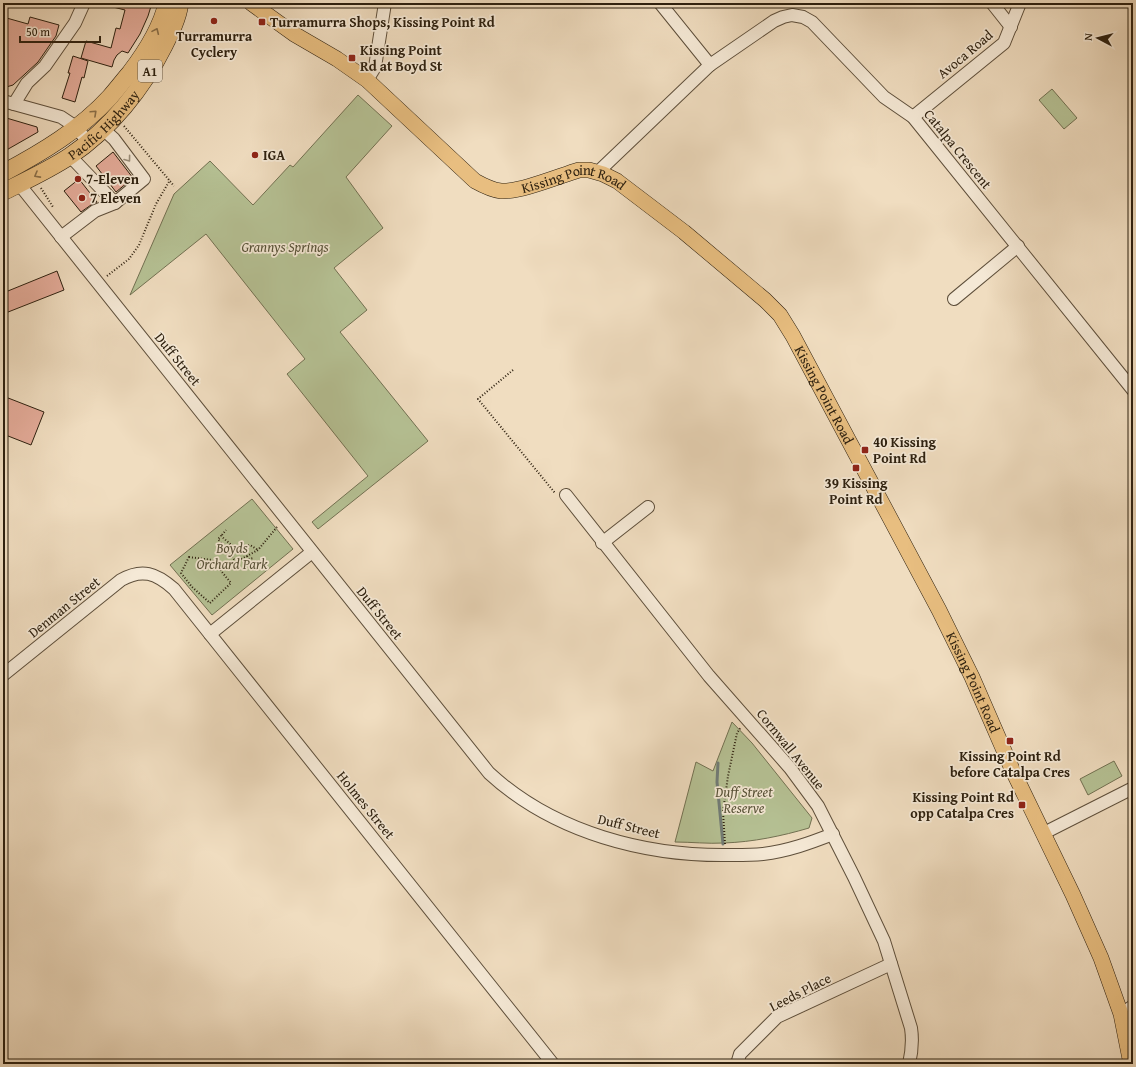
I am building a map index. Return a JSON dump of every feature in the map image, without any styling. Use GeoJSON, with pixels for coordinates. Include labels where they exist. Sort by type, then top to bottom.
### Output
{"type":"FeatureCollection","features":[{"type":"Feature","properties":{"kind":"highway","name":"Pacific Highway"},"geometry":{"type":"LineString","coordinates":[[3,173],[58,141],[88,118],[110,97],[150,46],[164,15],[167,3]]}},
{"type":"Feature","properties":{"kind":"highway","name":"Pacific Highway"},"geometry":{"type":"LineString","coordinates":[[3,192],[70,156],[103,129],[125,106],[149,74],[172,30],[180,3]]}},
{"type":"Feature","properties":{"kind":"main road","name":"Kissing Point Road"},"geometry":{"type":"LineString","coordinates":[[251,3],[294,34],[337,59],[367,80],[476,181],[488,188],[501,191],[515,190],[579,170],[598,172],[617,181],[684,232],[765,300],[780,315],[790,330],[939,610],[972,677],[1012,769],[1127,1010],[1131,1064]]}},
{"type":"Feature","properties":{"kind":"street"},"geometry":{"type":"LineString","coordinates":[[84,3],[75,23],[50,60],[9,102],[61,116],[76,126],[88,142]]}},
{"type":"Feature","properties":{"kind":"street"},"geometry":{"type":"LineString","coordinates":[[367,80],[375,66],[385,3]]}},
{"type":"Feature","properties":{"kind":"street"},"geometry":{"type":"LineString","coordinates":[[660,3],[710,65]]}},
{"type":"Feature","properties":{"kind":"street"},"geometry":{"type":"LineString","coordinates":[[992,3],[1011,27]]}},
{"type":"Feature","properties":{"kind":"street","name":"Avoca Road"},"geometry":{"type":"LineString","coordinates":[[913,117],[1004,43],[1020,3]]}},
{"type":"Feature","properties":{"kind":"street","name":"Catalpa Crescent"},"geometry":{"type":"LineString","coordinates":[[598,172],[710,65],[774,21],[792,15],[803,17],[812,22],[884,97],[913,117],[1133,390]]}},
{"type":"Feature","properties":{"kind":"street"},"geometry":{"type":"LineString","coordinates":[[61,237],[95,212],[115,203],[144,179],[114,139],[103,129]]}},
{"type":"Feature","properties":{"kind":"street"},"geometry":{"type":"LineString","coordinates":[[70,156],[115,203]]}},
{"type":"Feature","properties":{"kind":"street","name":"Duff Street"},"geometry":{"type":"LineString","coordinates":[[19,184],[489,773],[504,787],[527,803],[556,818],[607,839],[686,854],[762,854],[789,850],[833,834]]}},
{"type":"Feature","properties":{"kind":"street"},"geometry":{"type":"LineString","coordinates":[[954,299],[1018,246]]}},
{"type":"Feature","properties":{"kind":"street","name":"Cornwall Avenue"},"geometry":{"type":"LineString","coordinates":[[566,495],[602,543],[709,676],[790,768],[818,806],[884,941],[911,1028],[912,1046],[909,1064]]}},
{"type":"Feature","properties":{"kind":"street"},"geometry":{"type":"LineString","coordinates":[[602,543],[648,507]]}},
{"type":"Feature","properties":{"kind":"street"},"geometry":{"type":"LineString","coordinates":[[210,634],[312,552]]}},
{"type":"Feature","properties":{"kind":"street","name":"Denman Street"},"geometry":{"type":"LineString","coordinates":[[3,675],[121,580],[139,573],[149,573]]}},
{"type":"Feature","properties":{"kind":"street","name":"Holmes Street"},"geometry":{"type":"LineString","coordinates":[[149,573],[158,577],[174,589],[553,1064]]}},
{"type":"Feature","properties":{"kind":"street"},"geometry":{"type":"LineString","coordinates":[[1044,834],[1133,788]]}},
{"type":"Feature","properties":{"kind":"street","name":"Leeds Place"},"geometry":{"type":"LineString","coordinates":[[737,1064],[740,1054],[777,1017],[891,964]]}},
{"type":"Feature","properties":{"kind":"path"},"geometry":{"type":"LineString","coordinates":[[124,126],[174,186]]}},
{"type":"Feature","properties":{"kind":"path"},"geometry":{"type":"LineString","coordinates":[[106,277],[129,259],[139,245],[156,204],[170,180]]}},
{"type":"Feature","properties":{"kind":"path"},"geometry":{"type":"LineString","coordinates":[[513,370],[478,399],[558,496],[566,495]]}},
{"type":"Feature","properties":{"kind":"path"},"geometry":{"type":"LineString","coordinates":[[219,568],[236,562],[258,550],[277,527]]}},
{"type":"Feature","properties":{"kind":"path"},"geometry":{"type":"LineString","coordinates":[[226,530],[218,539],[236,562]]}},
{"type":"Feature","properties":{"kind":"path"},"geometry":{"type":"LineString","coordinates":[[221,536],[236,549],[250,545],[258,550]]}},
{"type":"Feature","properties":{"kind":"path"},"geometry":{"type":"LineString","coordinates":[[246,556],[249,559],[254,558]]}},
{"type":"Feature","properties":{"kind":"path"},"geometry":{"type":"LineString","coordinates":[[189,557],[212,560],[219,568],[231,583],[210,603],[192,587],[181,573],[189,557]]}},
{"type":"Feature","properties":{"kind":"path"},"geometry":{"type":"LineString","coordinates":[[725,845],[723,812],[728,776],[737,733],[746,718]]}},
{"type":"Feature","properties":{"kind":"green space"},"geometry":{"type":"Polygon","coordinates":[[[1052,89],[1077,118],[1064,129],[1039,100],[1052,89]]]}},
{"type":"Feature","properties":{"kind":"green space","name":"Grannys Springs"},"geometry":{"type":"Polygon","coordinates":[[[358,95],[392,126],[346,177],[383,228],[334,268],[367,310],[340,332],[428,441],[318,529],[312,522],[368,476],[287,374],[305,359],[206,234],[130,295],[174,194],[210,161],[253,205],[290,165],[293,167],[358,95]]]}},
{"type":"Feature","properties":{"kind":"green space","name":"Boyds Orchard Park"},"geometry":{"type":"Polygon","coordinates":[[[252,499],[293,549],[212,615],[170,565],[252,499]]]}},
{"type":"Feature","properties":{"kind":"green space","name":"Duff Street Reserve"},"geometry":{"type":"Polygon","coordinates":[[[732,722],[752,743],[812,818],[809,828],[757,840],[718,843],[675,842],[696,762],[713,771],[732,722]]]}},
{"type":"Feature","properties":{"kind":"green space"},"geometry":{"type":"Polygon","coordinates":[[[1114,761],[1122,776],[1088,795],[1080,779],[1114,761]]]}},
{"type":"Feature","properties":{"kind":"building"},"geometry":{"type":"Polygon","coordinates":[[[109,3],[152,3],[140,34],[128,53],[122,51],[117,55],[112,67],[81,58],[86,41],[111,48],[116,28],[120,29],[125,10],[109,6],[109,3]]]}},
{"type":"Feature","properties":{"kind":"building"},"geometry":{"type":"Polygon","coordinates":[[[3,17],[28,24],[30,17],[59,25],[56,36],[38,62],[13,85],[3,88],[3,17]]]}},
{"type":"Feature","properties":{"kind":"building"},"geometry":{"type":"Polygon","coordinates":[[[73,56],[88,61],[84,78],[82,77],[75,102],[62,98],[70,73],[68,73],[73,56]]]}},
{"type":"Feature","properties":{"kind":"building"},"geometry":{"type":"Polygon","coordinates":[[[3,117],[37,127],[38,132],[3,152],[3,117]]]}},
{"type":"Feature","properties":{"kind":"building"},"geometry":{"type":"Polygon","coordinates":[[[113,152],[133,178],[116,192],[96,166],[113,152]]]}},
{"type":"Feature","properties":{"kind":"building","name":"7 Eleven"},"geometry":{"type":"Polygon","coordinates":[[[79,179],[97,202],[81,212],[64,191],[79,179]]]}},
{"type":"Feature","properties":{"kind":"building"},"geometry":{"type":"Polygon","coordinates":[[[57,271],[64,290],[3,314],[3,293],[57,271]]]}},
{"type":"Feature","properties":{"kind":"building"},"geometry":{"type":"Polygon","coordinates":[[[3,396],[44,412],[31,445],[3,434],[3,396]]]}},
{"type":"Feature","properties":{"kind":"waterway"},"geometry":{"type":"LineString","coordinates":[[718,763],[717,782],[723,844]]}},
{"type":"Feature","properties":{"kind":"place","name":"Turramurra Cyclery"},"geometry":{"type":"Point","coordinates":[214,21]}},
{"type":"Feature","properties":{"kind":"place","name":"Turramurra Shops, Kissing Point Rd"},"geometry":{"type":"Point","coordinates":[262,22]}},
{"type":"Feature","properties":{"kind":"place","name":"Kissing Point Rd at Boyd St"},"geometry":{"type":"Point","coordinates":[352,58]}},
{"type":"Feature","properties":{"kind":"place","name":"IGA"},"geometry":{"type":"Point","coordinates":[255,155]}},
{"type":"Feature","properties":{"kind":"place","name":"7-Eleven"},"geometry":{"type":"Point","coordinates":[78,179]}},
{"type":"Feature","properties":{"kind":"place","name":"7 Eleven"},"geometry":{"type":"Point","coordinates":[82,198]}},
{"type":"Feature","properties":{"kind":"place","name":"40 Kissing Point Rd"},"geometry":{"type":"Point","coordinates":[865,450]}},
{"type":"Feature","properties":{"kind":"place","name":"39 Kissing Point Rd"},"geometry":{"type":"Point","coordinates":[856,468]}},
{"type":"Feature","properties":{"kind":"place","name":"Kissing Point Rd before Catalpa Cres"},"geometry":{"type":"Point","coordinates":[1010,741]}},
{"type":"Feature","properties":{"kind":"place","name":"Kissing Point Rd opp Catalpa Cres"},"geometry":{"type":"Point","coordinates":[1022,805]}}]}
